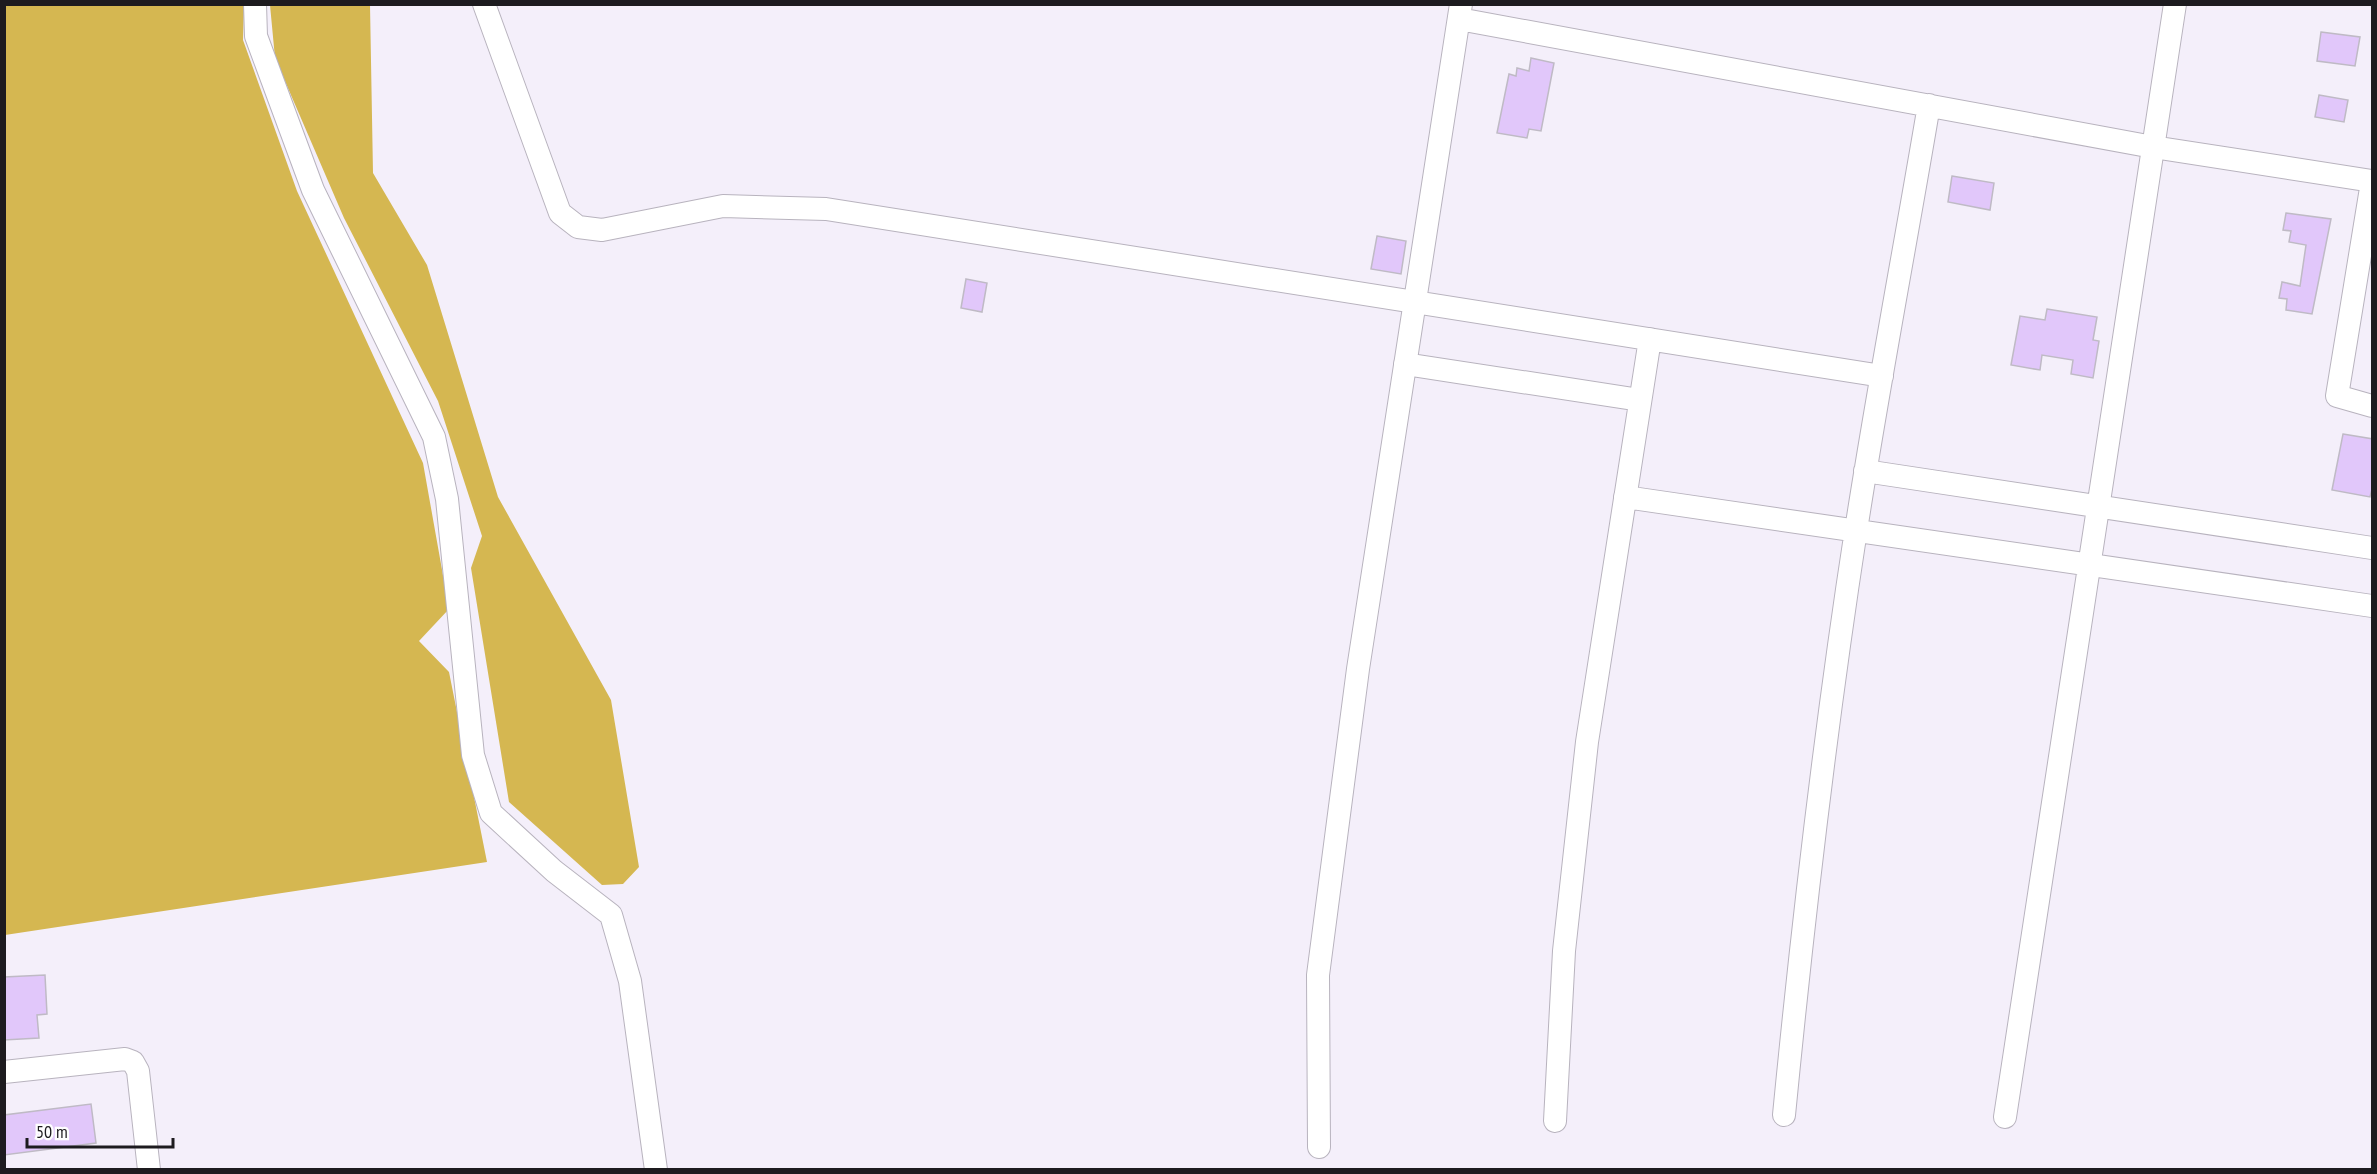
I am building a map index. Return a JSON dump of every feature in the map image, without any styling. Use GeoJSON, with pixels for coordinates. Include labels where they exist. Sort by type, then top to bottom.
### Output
{"type":"FeatureCollection","features":[{"type":"Feature","properties":{"kind":"street"},"geometry":{"type":"LineString","coordinates":[[255,4],[256,36],[313,190],[434,437],[447,499],[473,755],[491,813],[554,871],[611,915],[630,981],[656,1170]]}},
{"type":"Feature","properties":{"kind":"street"},"geometry":{"type":"LineString","coordinates":[[484,4],[560,213],[578,227],[602,230],[723,206],[826,209],[1882,376]]}},
{"type":"Feature","properties":{"kind":"street"},"geometry":{"type":"LineString","coordinates":[[2006,1117],[2097,505],[2175,4]]}},
{"type":"Feature","properties":{"kind":"street"},"geometry":{"type":"LineString","coordinates":[[1319,1146],[1318,975],[1358,669],[1460,12],[2152,147],[2373,181],[2337,396],[2373,406]]}},
{"type":"Feature","properties":{"kind":"street"},"geometry":{"type":"LineString","coordinates":[[1784,1115],[1801,944],[1856,531],[1929,105]]}},
{"type":"Feature","properties":{"kind":"street"},"geometry":{"type":"LineString","coordinates":[[1555,1121],[1564,951],[1586,753],[1650,339]]}},
{"type":"Feature","properties":{"kind":"street"},"geometry":{"type":"LineString","coordinates":[[1405,364],[1640,400]]}},
{"type":"Feature","properties":{"kind":"street"},"geometry":{"type":"LineString","coordinates":[[1865,471],[2373,548]]}},
{"type":"Feature","properties":{"kind":"street"},"geometry":{"type":"LineString","coordinates":[[1625,497],[2373,606]]}},
{"type":"Feature","properties":{"kind":"street"},"geometry":{"type":"LineString","coordinates":[[4,1072],[125,1059],[133,1062],[138,1071],[149,1170]]}},
{"type":"Feature","properties":{"kind":"shaded area"},"geometry":{"type":"Polygon","coordinates":[[[5,5],[244,5],[243,40],[297,191],[423,463],[449,609],[419,641],[449,672],[487,862],[5,935],[5,5]]]}},
{"type":"Feature","properties":{"kind":"shaded area"},"geometry":{"type":"Polygon","coordinates":[[[270,5],[370,5],[373,173],[427,265],[498,497],[611,700],[639,867],[623,884],[602,885],[509,802],[471,568],[482,536],[438,401],[344,218],[275,58],[270,5]]]}},
{"type":"Feature","properties":{"kind":"building"},"geometry":{"type":"Polygon","coordinates":[[[2321,32],[2360,37],[2355,66],[2317,61],[2321,32]]]}},
{"type":"Feature","properties":{"kind":"building"},"geometry":{"type":"Polygon","coordinates":[[[1531,58],[1554,63],[1541,131],[1529,129],[1527,138],[1497,133],[1509,74],[1516,76],[1517,68],[1529,71],[1531,58]]]}},
{"type":"Feature","properties":{"kind":"building"},"geometry":{"type":"Polygon","coordinates":[[[2319,95],[2348,100],[2344,122],[2315,117],[2319,95]]]}},
{"type":"Feature","properties":{"kind":"building"},"geometry":{"type":"Polygon","coordinates":[[[1952,176],[1994,183],[1990,210],[1948,202],[1952,176]]]}},
{"type":"Feature","properties":{"kind":"building"},"geometry":{"type":"Polygon","coordinates":[[[2286,213],[2331,219],[2312,314],[2286,310],[2287,299],[2279,298],[2282,282],[2300,286],[2306,245],[2289,242],[2291,231],[2283,230],[2286,213]]]}},
{"type":"Feature","properties":{"kind":"building"},"geometry":{"type":"Polygon","coordinates":[[[1377,236],[1406,241],[1401,274],[1371,269],[1377,236]]]}},
{"type":"Feature","properties":{"kind":"building"},"geometry":{"type":"Polygon","coordinates":[[[966,279],[987,283],[982,312],[961,308],[966,279]]]}},
{"type":"Feature","properties":{"kind":"building"},"geometry":{"type":"Polygon","coordinates":[[[2047,309],[2097,317],[2093,340],[2099,341],[2093,378],[2071,374],[2073,360],[2042,355],[2040,370],[2011,365],[2020,316],[2045,320],[2047,309]]]}},
{"type":"Feature","properties":{"kind":"building"},"geometry":{"type":"Polygon","coordinates":[[[2343,434],[2373,439],[2373,485],[2370,497],[2332,490],[2343,434]]]}},
{"type":"Feature","properties":{"kind":"building"},"geometry":{"type":"Polygon","coordinates":[[[45,975],[47,1014],[37,1015],[39,1038],[4,1040],[4,977],[45,975]]]}},
{"type":"Feature","properties":{"kind":"building"},"geometry":{"type":"Polygon","coordinates":[[[91,1104],[96,1143],[4,1155],[4,1115],[91,1104]]]}}]}
